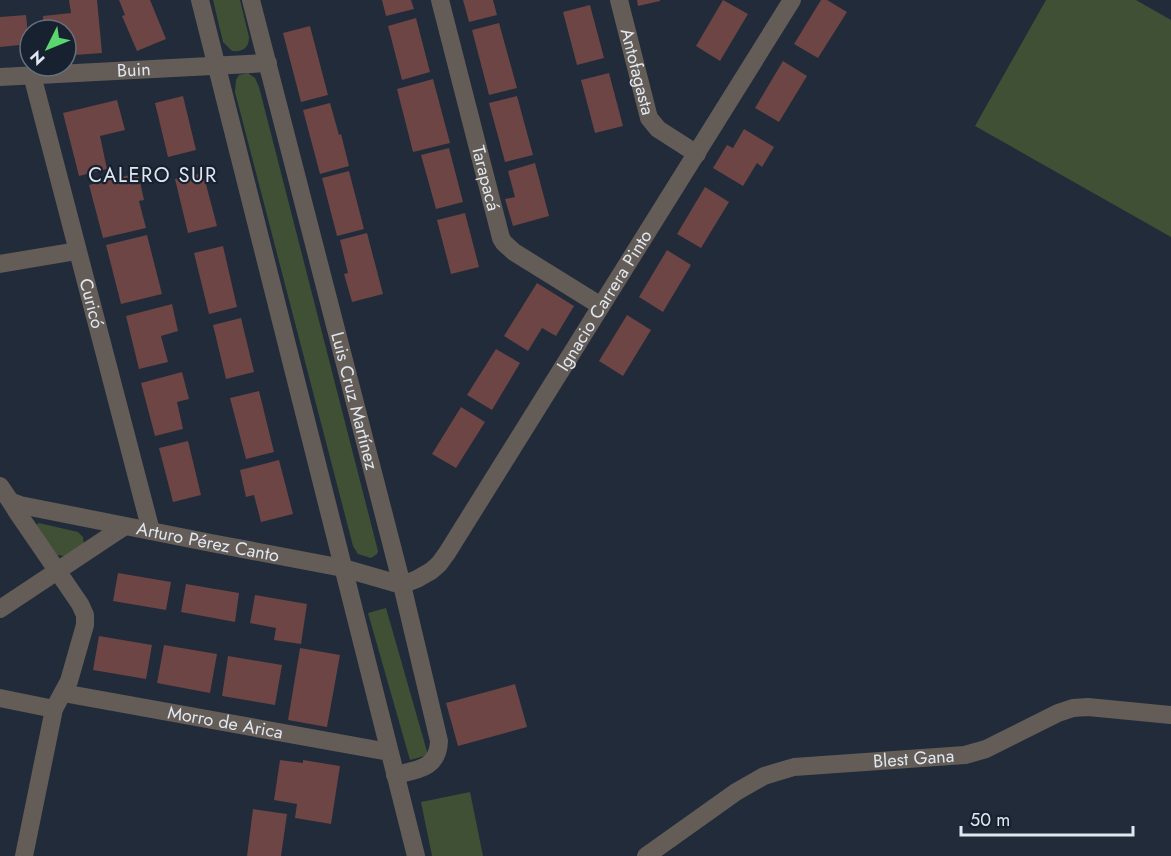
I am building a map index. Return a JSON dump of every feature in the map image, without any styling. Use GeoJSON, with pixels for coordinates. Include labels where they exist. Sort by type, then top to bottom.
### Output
{"type":"FeatureCollection","features":[{"type":"Feature","properties":{"kind":"street"},"geometry":{"type":"LineString","coordinates":[[200,0],[416,856]]}},
{"type":"Feature","properties":{"kind":"street","name":"Luis Cruz Martínez"},"geometry":{"type":"LineString","coordinates":[[251,0],[402,585],[439,741],[437,754],[429,764],[418,770],[395,775]]}},
{"type":"Feature","properties":{"kind":"street","name":"Tarapacá"},"geometry":{"type":"LineString","coordinates":[[440,0],[501,238],[508,248],[602,306]]}},
{"type":"Feature","properties":{"kind":"street","name":"Antofagasta"},"geometry":{"type":"LineString","coordinates":[[619,0],[649,118],[658,129],[697,154]]}},
{"type":"Feature","properties":{"kind":"street","name":"Ignacio Carrera Pinto"},"geometry":{"type":"LineString","coordinates":[[402,585],[431,571],[447,553],[792,0]]}},
{"type":"Feature","properties":{"kind":"street","name":"Buin"},"geometry":{"type":"LineString","coordinates":[[78,73],[268,63]]}},
{"type":"Feature","properties":{"kind":"street","name":"Buin"},"geometry":{"type":"LineString","coordinates":[[0,77],[18,76]]}},
{"type":"Feature","properties":{"kind":"street","name":"Curicó"},"geometry":{"type":"LineString","coordinates":[[33,78],[151,531]]}},
{"type":"Feature","properties":{"kind":"street"},"geometry":{"type":"LineString","coordinates":[[0,264],[77,251]]}},
{"type":"Feature","properties":{"kind":"street"},"geometry":{"type":"LineString","coordinates":[[0,486],[80,603],[85,620],[69,681],[59,701],[24,856]]}},
{"type":"Feature","properties":{"kind":"street","name":"Arturo Pérez Canto"},"geometry":{"type":"LineString","coordinates":[[12,502],[343,568],[402,585]]}},
{"type":"Feature","properties":{"kind":"street"},"geometry":{"type":"LineString","coordinates":[[0,609],[125,526]]}},
{"type":"Feature","properties":{"kind":"street","name":"Morro de Arica"},"geometry":{"type":"LineString","coordinates":[[0,698],[59,701],[389,752]]}},
{"type":"Feature","properties":{"kind":"street","name":"Blest Gana"},"geometry":{"type":"LineString","coordinates":[[645,856],[668,848],[702,815],[750,783],[794,767],[965,755],[986,749],[1058,713],[1073,708],[1088,707],[1171,716]]}},
{"type":"Feature","properties":{"kind":"green space"},"geometry":{"type":"Polygon","coordinates":[[[213,0],[240,0],[249,37],[245,48],[232,51],[223,42],[213,0]]]}},
{"type":"Feature","properties":{"kind":"green space"},"geometry":{"type":"Polygon","coordinates":[[[1046,0],[1136,0],[1171,20],[1171,237],[975,126],[1046,0]]]}},
{"type":"Feature","properties":{"kind":"green space"},"geometry":{"type":"Polygon","coordinates":[[[248,73],[255,78],[259,87],[378,551],[371,558],[358,554],[353,546],[235,92],[239,75],[248,73]]]}},
{"type":"Feature","properties":{"kind":"green space"},"geometry":{"type":"Polygon","coordinates":[[[39,523],[78,532],[83,537],[84,544],[64,556],[57,555],[36,525],[39,523]]]}},
{"type":"Feature","properties":{"kind":"green space"},"geometry":{"type":"Polygon","coordinates":[[[386,608],[428,755],[410,760],[368,613],[386,608]]]}},
{"type":"Feature","properties":{"kind":"green space"},"geometry":{"type":"Polygon","coordinates":[[[470,792],[483,856],[432,856],[421,802],[470,792]]]}},
{"type":"Feature","properties":{"kind":"building"},"geometry":{"type":"Polygon","coordinates":[[[69,0],[97,0],[102,53],[78,55],[78,18],[43,18],[43,16],[71,13],[69,0]]]}},
{"type":"Feature","properties":{"kind":"building"},"geometry":{"type":"Polygon","coordinates":[[[119,0],[150,0],[166,39],[137,51],[122,16],[125,15],[119,0]]]}},
{"type":"Feature","properties":{"kind":"building"},"geometry":{"type":"Polygon","coordinates":[[[382,0],[411,0],[414,9],[386,16],[382,0]]]}},
{"type":"Feature","properties":{"kind":"building"},"geometry":{"type":"Polygon","coordinates":[[[463,0],[493,0],[497,15],[469,22],[463,0]]]}},
{"type":"Feature","properties":{"kind":"building"},"geometry":{"type":"Polygon","coordinates":[[[637,0],[660,0],[660,1],[638,6],[637,0]]]}},
{"type":"Feature","properties":{"kind":"building"},"geometry":{"type":"Polygon","coordinates":[[[723,0],[748,14],[720,61],[696,46],[723,0]]]}},
{"type":"Feature","properties":{"kind":"building"},"geometry":{"type":"Polygon","coordinates":[[[821,0],[827,0],[847,12],[818,58],[794,44],[821,0]]]}},
{"type":"Feature","properties":{"kind":"building"},"geometry":{"type":"Polygon","coordinates":[[[590,5],[604,58],[577,65],[563,12],[590,5]]]}},
{"type":"Feature","properties":{"kind":"building"},"geometry":{"type":"Polygon","coordinates":[[[26,15],[26,18],[18,18],[18,45],[0,47],[0,17],[26,15]]]}},
{"type":"Feature","properties":{"kind":"building"},"geometry":{"type":"Polygon","coordinates":[[[416,18],[430,72],[402,80],[388,26],[416,18]]]}},
{"type":"Feature","properties":{"kind":"building"},"geometry":{"type":"Polygon","coordinates":[[[499,23],[517,88],[489,95],[472,30],[499,23]]]}},
{"type":"Feature","properties":{"kind":"building"},"geometry":{"type":"Polygon","coordinates":[[[310,26],[328,95],[301,102],[283,33],[310,26]]]}},
{"type":"Feature","properties":{"kind":"building"},"geometry":{"type":"Polygon","coordinates":[[[783,61],[807,76],[779,122],[755,108],[783,61]]]}},
{"type":"Feature","properties":{"kind":"building"},"geometry":{"type":"Polygon","coordinates":[[[609,73],[623,126],[595,133],[581,80],[609,73]]]}},
{"type":"Feature","properties":{"kind":"building"},"geometry":{"type":"Polygon","coordinates":[[[433,79],[450,143],[413,152],[397,89],[433,79]]]}},
{"type":"Feature","properties":{"kind":"building"},"geometry":{"type":"Polygon","coordinates":[[[183,96],[196,150],[168,157],[155,103],[183,96]]]}},
{"type":"Feature","properties":{"kind":"building"},"geometry":{"type":"Polygon","coordinates":[[[517,96],[533,155],[505,162],[489,103],[517,96]]]}},
{"type":"Feature","properties":{"kind":"building"},"geometry":{"type":"Polygon","coordinates":[[[117,100],[125,130],[100,136],[107,169],[79,176],[63,113],[117,100]]]}},
{"type":"Feature","properties":{"kind":"building"},"geometry":{"type":"Polygon","coordinates":[[[330,103],[349,166],[320,174],[303,110],[330,103]]]}},
{"type":"Feature","properties":{"kind":"building"},"geometry":{"type":"Polygon","coordinates":[[[744,129],[774,147],[762,167],[757,163],[743,186],[713,168],[727,145],[733,148],[744,129]]]}},
{"type":"Feature","properties":{"kind":"building"},"geometry":{"type":"Polygon","coordinates":[[[449,148],[463,202],[436,209],[421,155],[449,148]]]}},
{"type":"Feature","properties":{"kind":"building"},"geometry":{"type":"Polygon","coordinates":[[[535,163],[549,216],[513,226],[505,199],[515,197],[508,171],[535,163]]]}},
{"type":"Feature","properties":{"kind":"building"},"geometry":{"type":"Polygon","coordinates":[[[349,171],[364,229],[337,236],[322,178],[349,171]]]}},
{"type":"Feature","properties":{"kind":"building"},"geometry":{"type":"Polygon","coordinates":[[[138,173],[144,200],[139,201],[146,228],[103,238],[89,185],[138,173]]]}},
{"type":"Feature","properties":{"kind":"building"},"geometry":{"type":"Polygon","coordinates":[[[203,173],[217,226],[188,233],[175,179],[203,173]]]}},
{"type":"Feature","properties":{"kind":"building"},"geometry":{"type":"Polygon","coordinates":[[[705,187],[729,202],[701,248],[677,234],[705,187]]]}},
{"type":"Feature","properties":{"kind":"building"},"geometry":{"type":"Polygon","coordinates":[[[465,213],[479,267],[451,274],[437,220],[465,213]]]}},
{"type":"Feature","properties":{"kind":"building"},"geometry":{"type":"Polygon","coordinates":[[[367,233],[383,294],[352,302],[344,274],[348,273],[340,240],[367,233]]]}},
{"type":"Feature","properties":{"kind":"building"},"geometry":{"type":"Polygon","coordinates":[[[147,235],[162,294],[121,304],[106,245],[147,235]]]}},
{"type":"Feature","properties":{"kind":"building"},"geometry":{"type":"Polygon","coordinates":[[[223,246],[237,307],[209,314],[194,253],[223,246]]]}},
{"type":"Feature","properties":{"kind":"building"},"geometry":{"type":"Polygon","coordinates":[[[667,250],[691,265],[663,312],[639,297],[667,250]]]}},
{"type":"Feature","properties":{"kind":"building"},"geometry":{"type":"Polygon","coordinates":[[[537,283],[574,306],[556,336],[542,328],[528,351],[504,336],[537,283]]]}},
{"type":"Feature","properties":{"kind":"building"},"geometry":{"type":"Polygon","coordinates":[[[172,304],[178,331],[161,336],[168,362],[139,369],[126,316],[172,304]]]}},
{"type":"Feature","properties":{"kind":"building"},"geometry":{"type":"Polygon","coordinates":[[[627,315],[651,330],[623,376],[599,361],[627,315]]]}},
{"type":"Feature","properties":{"kind":"building"},"geometry":{"type":"Polygon","coordinates":[[[241,318],[254,372],[226,379],[213,325],[241,318]]]}},
{"type":"Feature","properties":{"kind":"building"},"geometry":{"type":"Polygon","coordinates":[[[496,349],[520,363],[492,410],[467,395],[496,349]]]}},
{"type":"Feature","properties":{"kind":"building"},"geometry":{"type":"Polygon","coordinates":[[[182,372],[189,399],[177,402],[183,429],[155,436],[141,383],[182,372]]]}},
{"type":"Feature","properties":{"kind":"building"},"geometry":{"type":"Polygon","coordinates":[[[259,391],[274,452],[246,459],[230,398],[259,391]]]}},
{"type":"Feature","properties":{"kind":"building"},"geometry":{"type":"Polygon","coordinates":[[[461,407],[485,422],[456,468],[432,454],[461,407]]]}},
{"type":"Feature","properties":{"kind":"building"},"geometry":{"type":"Polygon","coordinates":[[[188,441],[201,495],[173,502],[159,448],[188,441]]]}},
{"type":"Feature","properties":{"kind":"building"},"geometry":{"type":"Polygon","coordinates":[[[279,460],[293,514],[261,522],[254,495],[246,497],[240,470],[279,460]]]}},
{"type":"Feature","properties":{"kind":"building"},"geometry":{"type":"Polygon","coordinates":[[[118,573],[171,582],[166,610],[113,601],[118,573]]]}},
{"type":"Feature","properties":{"kind":"building"},"geometry":{"type":"Polygon","coordinates":[[[186,584],[239,593],[235,622],[181,612],[186,584]]]}},
{"type":"Feature","properties":{"kind":"building"},"geometry":{"type":"Polygon","coordinates":[[[255,595],[307,604],[301,644],[274,640],[276,628],[250,623],[255,595]]]}},
{"type":"Feature","properties":{"kind":"building"},"geometry":{"type":"Polygon","coordinates":[[[99,636],[152,645],[146,679],[93,670],[99,636]]]}},
{"type":"Feature","properties":{"kind":"building"},"geometry":{"type":"Polygon","coordinates":[[[164,645],[217,654],[210,693],[157,683],[164,645]]]}},
{"type":"Feature","properties":{"kind":"building"},"geometry":{"type":"Polygon","coordinates":[[[300,648],[340,655],[327,727],[288,720],[300,648]]]}},
{"type":"Feature","properties":{"kind":"building"},"geometry":{"type":"Polygon","coordinates":[[[228,656],[282,665],[275,705],[222,696],[228,656]]]}},
{"type":"Feature","properties":{"kind":"building"},"geometry":{"type":"Polygon","coordinates":[[[515,684],[527,727],[458,746],[446,703],[515,684]]]}},
{"type":"Feature","properties":{"kind":"building"},"geometry":{"type":"Polygon","coordinates":[[[280,760],[303,763],[303,760],[340,766],[331,824],[295,818],[297,804],[274,800],[280,760]]]}},
{"type":"Feature","properties":{"kind":"building"},"geometry":{"type":"Polygon","coordinates":[[[253,809],[287,814],[281,856],[247,856],[253,809]]]}},
{"type":"Feature","properties":{"kind":"district","name":"CALERO SUR"},"geometry":{"type":"Point","coordinates":[153,175]}}]}
